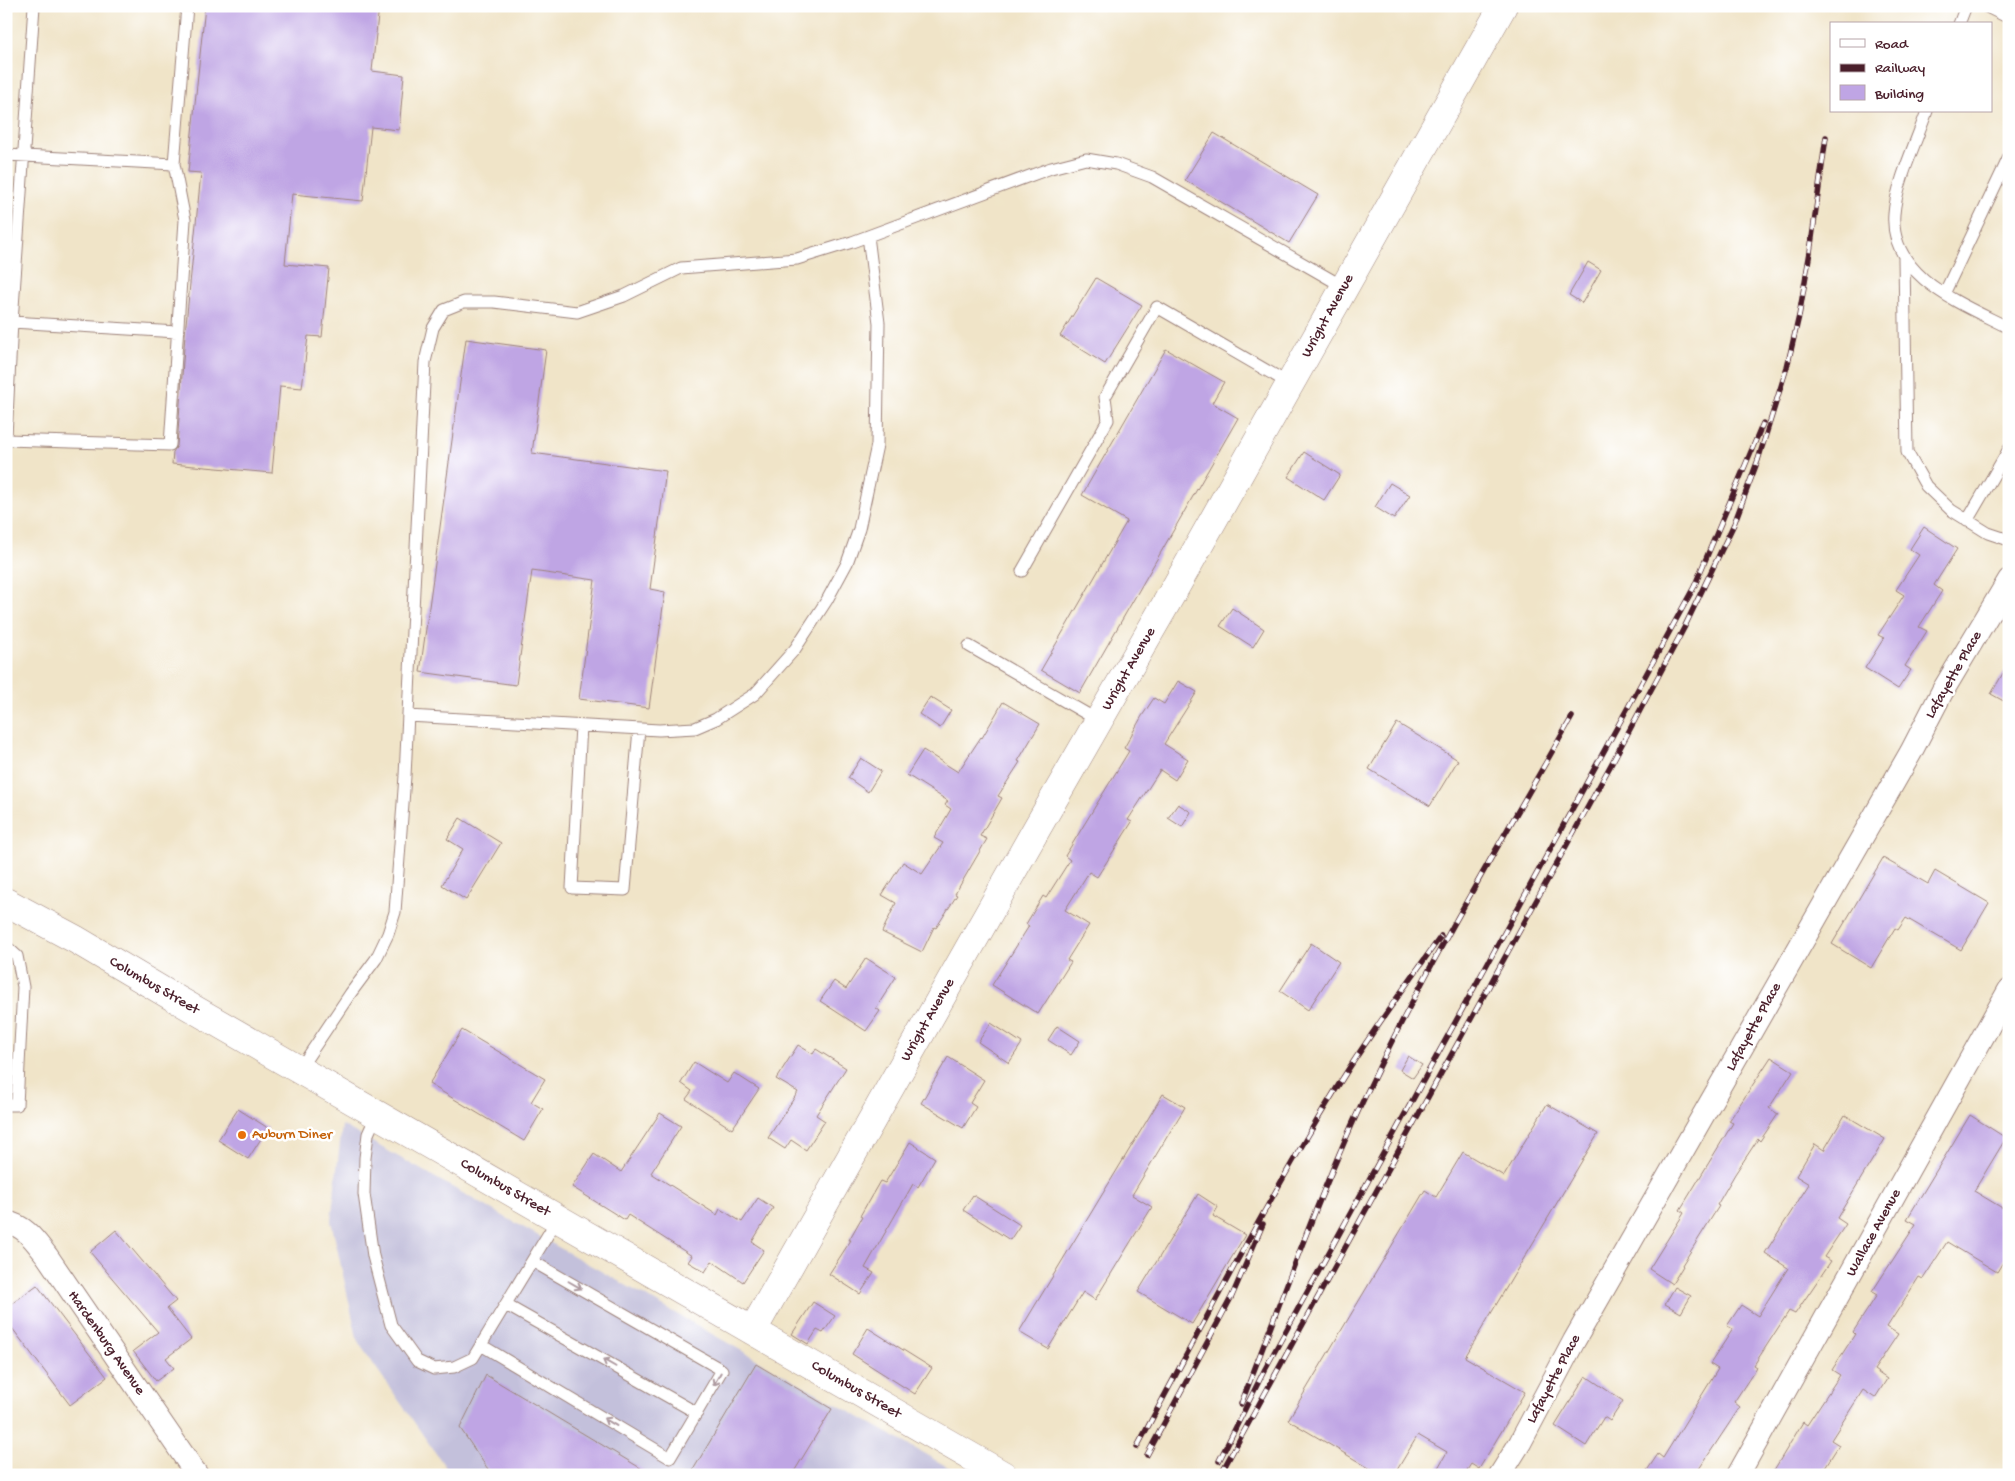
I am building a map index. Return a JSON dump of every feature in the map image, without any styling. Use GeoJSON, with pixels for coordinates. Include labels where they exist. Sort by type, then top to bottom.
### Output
{"type":"FeatureCollection","features":[{"type":"Feature","properties":{"kind":"street","name":"Wright Avenue"},"geometry":{"type":"LineString","coordinates":[[753,1330],[1503,6]]}},
{"type":"Feature","properties":{"kind":"street","name":"Lafayette Place"},"geometry":{"type":"LineString","coordinates":[[1500,1475],[1520,1443],[1579,1332],[1911,752],[1942,692],[2009,580]]}},
{"type":"Feature","properties":{"kind":"street","name":"Columbus Street"},"geometry":{"type":"LineString","coordinates":[[6,902],[75,939],[1003,1475]]}},
{"type":"Feature","properties":{"kind":"street","name":"Wallace Avenue"},"geometry":{"type":"LineString","coordinates":[[1738,1475],[2009,990]]}},
{"type":"Feature","properties":{"kind":"street","name":"Hardenburg Avenue"},"geometry":{"type":"LineString","coordinates":[[6,1222],[21,1227],[30,1234],[47,1256],[197,1475]]}},
{"type":"Feature","properties":{"kind":"lane"},"geometry":{"type":"LineString","coordinates":[[34,6],[9,310],[12,322],[6,438],[170,445],[185,220],[174,164],[187,6]]}},
{"type":"Feature","properties":{"kind":"lane"},"geometry":{"type":"LineString","coordinates":[[1960,22],[1966,6]]}},
{"type":"Feature","properties":{"kind":"lane"},"geometry":{"type":"LineString","coordinates":[[1984,6],[2009,18]]}},
{"type":"Feature","properties":{"kind":"lane"},"geometry":{"type":"LineString","coordinates":[[1927,112],[1899,190],[1894,213],[1894,230],[1898,245],[1904,258],[1927,282],[2009,328]]}},
{"type":"Feature","properties":{"kind":"lane"},"geometry":{"type":"LineString","coordinates":[[6,155],[174,164]]}},
{"type":"Feature","properties":{"kind":"lane"},"geometry":{"type":"LineString","coordinates":[[1944,292],[2009,157]]}},
{"type":"Feature","properties":{"kind":"lane"},"geometry":{"type":"LineString","coordinates":[[299,1070],[376,959],[388,934],[394,912],[408,716],[425,362],[433,328],[444,310],[464,302],[494,302],[577,312],[624,296],[681,268],[797,259],[868,236],[1051,168],[1086,160],[1116,164],[1152,177],[1344,287]]}},
{"type":"Feature","properties":{"kind":"lane"},"geometry":{"type":"LineString","coordinates":[[408,716],[639,729],[695,728],[716,719],[755,694],[795,649],[827,600],[847,563],[859,529],[877,445],[879,323],[868,236]]}},
{"type":"Feature","properties":{"kind":"lane"},"geometry":{"type":"LineString","coordinates":[[1904,258],[1907,452],[1926,486],[1951,510],[1988,533],[2009,540]]}},
{"type":"Feature","properties":{"kind":"lane"},"geometry":{"type":"LineString","coordinates":[[1022,571],[1108,420],[1105,396],[1157,307],[1290,384]]}},
{"type":"Feature","properties":{"kind":"lane"},"geometry":{"type":"LineString","coordinates":[[12,322],[177,332]]}},
{"type":"Feature","properties":{"kind":"lane"},"geometry":{"type":"LineString","coordinates":[[1967,520],[2009,449]]}},
{"type":"Feature","properties":{"kind":"lane"},"geometry":{"type":"LineString","coordinates":[[969,646],[1099,721]]}},
{"type":"Feature","properties":{"kind":"lane"},"geometry":{"type":"LineString","coordinates":[[581,726],[572,888],[625,890],[639,729]]}},
{"type":"Feature","properties":{"kind":"lane"},"geometry":{"type":"LineString","coordinates":[[6,946],[17,956],[23,987],[17,1106],[6,1105]]}},
{"type":"Feature","properties":{"kind":"lane"},"geometry":{"type":"LineString","coordinates":[[377,1114],[368,1134],[365,1158],[364,1194],[373,1256],[391,1325],[417,1361],[434,1369],[454,1367],[473,1358],[558,1218]]}},
{"type":"Feature","properties":{"kind":"lane"},"geometry":{"type":"LineString","coordinates":[[481,1345],[670,1458],[722,1370],[532,1261]]}},
{"type":"Feature","properties":{"kind":"lane"},"geometry":{"type":"LineString","coordinates":[[506,1305],[697,1413]]}},
{"type":"Feature","properties":{"kind":"shaded area"},"geometry":{"type":"Polygon","coordinates":[[[342,1125],[962,1475],[451,1475],[358,1342],[331,1221],[342,1125]]]}},
{"type":"Feature","properties":{"kind":"building"},"geometry":{"type":"Polygon","coordinates":[[[205,6],[379,6],[372,71],[404,75],[399,130],[371,127],[363,201],[292,194],[285,264],[329,268],[322,337],[308,336],[302,388],[280,386],[272,473],[172,464],[173,452],[177,446],[185,334],[201,173],[188,172],[205,6]]]}},
{"type":"Feature","properties":{"kind":"building"},"geometry":{"type":"Polygon","coordinates":[[[1214,133],[1318,195],[1289,243],[1185,180],[1214,133]]]}},
{"type":"Feature","properties":{"kind":"building"},"geometry":{"type":"Polygon","coordinates":[[[1588,262],[1601,270],[1582,303],[1569,295],[1588,262]]]}},
{"type":"Feature","properties":{"kind":"building"},"geometry":{"type":"Polygon","coordinates":[[[1096,278],[1142,305],[1105,364],[1060,336],[1096,278]]]}},
{"type":"Feature","properties":{"kind":"building"},"geometry":{"type":"Polygon","coordinates":[[[466,339],[546,350],[532,453],[666,471],[650,589],[665,592],[649,708],[579,699],[595,580],[532,571],[516,685],[420,672],[466,339]]]}},
{"type":"Feature","properties":{"kind":"building"},"geometry":{"type":"Polygon","coordinates":[[[1166,349],[1224,382],[1212,403],[1238,418],[1080,693],[1041,670],[1127,521],[1082,495],[1166,349]]]}},
{"type":"Feature","properties":{"kind":"building"},"geometry":{"type":"Polygon","coordinates":[[[1304,452],[1340,475],[1324,500],[1288,477],[1304,452]]]}},
{"type":"Feature","properties":{"kind":"building"},"geometry":{"type":"Polygon","coordinates":[[[1390,483],[1410,495],[1394,519],[1375,507],[1390,483]]]}},
{"type":"Feature","properties":{"kind":"building"},"geometry":{"type":"Polygon","coordinates":[[[1924,527],[1957,549],[1934,585],[1942,591],[1919,627],[1927,631],[1905,666],[1911,670],[1898,689],[1865,668],[1884,638],[1878,635],[1904,595],[1896,590],[1919,555],[1910,549],[1924,527]]]}},
{"type":"Feature","properties":{"kind":"building"},"geometry":{"type":"Polygon","coordinates":[[[1232,608],[1264,629],[1253,647],[1220,626],[1232,608]]]}},
{"type":"Feature","properties":{"kind":"building"},"geometry":{"type":"Polygon","coordinates":[[[2009,663],[2009,704],[1991,694],[2009,663]]]}},
{"type":"Feature","properties":{"kind":"building"},"geometry":{"type":"Polygon","coordinates":[[[1178,681],[1197,692],[1164,744],[1188,759],[1175,780],[1160,770],[1128,820],[1132,822],[1097,877],[1089,872],[1065,910],[1089,925],[1067,960],[1071,962],[1038,1014],[992,985],[1029,926],[1026,924],[1043,896],[1046,898],[1070,860],[1065,856],[1129,751],[1124,748],[1142,716],[1154,698],[1164,704],[1178,681]]]}},
{"type":"Feature","properties":{"kind":"building"},"geometry":{"type":"Polygon","coordinates":[[[930,697],[951,710],[940,728],[919,714],[930,697]]]}},
{"type":"Feature","properties":{"kind":"building"},"geometry":{"type":"Polygon","coordinates":[[[1003,702],[1040,724],[1018,761],[1020,762],[998,796],[1002,798],[980,836],[987,839],[955,894],[957,895],[936,928],[934,927],[922,952],[882,932],[896,903],[882,895],[903,862],[922,874],[943,843],[934,838],[951,809],[945,805],[948,801],[907,775],[923,750],[958,772],[982,738],[1003,702]]]}},
{"type":"Feature","properties":{"kind":"building"},"geometry":{"type":"Polygon","coordinates":[[[1397,723],[1458,760],[1430,806],[1369,769],[1397,723]]]}},
{"type":"Feature","properties":{"kind":"building"},"geometry":{"type":"Polygon","coordinates":[[[861,758],[881,771],[868,792],[848,778],[861,758]]]}},
{"type":"Feature","properties":{"kind":"building"},"geometry":{"type":"Polygon","coordinates":[[[1178,804],[1191,812],[1182,827],[1168,818],[1178,804]]]}},
{"type":"Feature","properties":{"kind":"building"},"geometry":{"type":"Polygon","coordinates":[[[460,818],[501,843],[466,900],[442,885],[463,849],[447,839],[460,818]]]}},
{"type":"Feature","properties":{"kind":"building"},"geometry":{"type":"Polygon","coordinates":[[[1883,858],[1928,884],[1935,871],[1989,903],[1961,950],[1906,918],[1898,930],[1895,928],[1871,968],[1832,944],[1883,858]]]}},
{"type":"Feature","properties":{"kind":"building"},"geometry":{"type":"Polygon","coordinates":[[[1311,943],[1339,962],[1308,1010],[1280,991],[1311,943]]]}},
{"type":"Feature","properties":{"kind":"building"},"geometry":{"type":"Polygon","coordinates":[[[866,958],[896,977],[876,1008],[880,1011],[866,1031],[820,1001],[834,981],[846,989],[866,958]]]}},
{"type":"Feature","properties":{"kind":"building"},"geometry":{"type":"Polygon","coordinates":[[[991,1023],[1022,1043],[1009,1063],[978,1042],[991,1023]]]}},
{"type":"Feature","properties":{"kind":"building"},"geometry":{"type":"Polygon","coordinates":[[[1057,1026],[1080,1041],[1071,1055],[1048,1040],[1057,1026]]]}},
{"type":"Feature","properties":{"kind":"building"},"geometry":{"type":"Polygon","coordinates":[[[462,1030],[545,1079],[531,1102],[543,1109],[524,1141],[429,1084],[462,1030]]]}},
{"type":"Feature","properties":{"kind":"building"},"geometry":{"type":"Polygon","coordinates":[[[798,1045],[813,1054],[816,1049],[846,1068],[816,1115],[825,1121],[806,1150],[791,1140],[785,1149],[768,1138],[798,1092],[776,1079],[798,1045]]]}},
{"type":"Feature","properties":{"kind":"building"},"geometry":{"type":"Polygon","coordinates":[[[1408,1056],[1422,1065],[1413,1078],[1400,1070],[1408,1056]]]}},
{"type":"Feature","properties":{"kind":"building"},"geometry":{"type":"Polygon","coordinates":[[[948,1057],[984,1080],[970,1103],[976,1107],[963,1128],[921,1103],[948,1057]]]}},
{"type":"Feature","properties":{"kind":"building"},"geometry":{"type":"Polygon","coordinates":[[[1771,1057],[1793,1071],[1769,1108],[1778,1114],[1760,1141],[1758,1139],[1735,1174],[1717,1205],[1719,1206],[1672,1284],[1649,1269],[1684,1213],[1680,1210],[1733,1123],[1729,1121],[1771,1057]]]}},
{"type":"Feature","properties":{"kind":"building"},"geometry":{"type":"Polygon","coordinates":[[[694,1062],[727,1083],[734,1073],[759,1089],[732,1129],[686,1099],[692,1091],[681,1083],[694,1062]]]}},
{"type":"Feature","properties":{"kind":"building"},"geometry":{"type":"Polygon","coordinates":[[[1163,1094],[1185,1107],[1132,1195],[1152,1207],[1095,1300],[1083,1292],[1048,1349],[1019,1332],[1163,1094]]]}},
{"type":"Feature","properties":{"kind":"building"},"geometry":{"type":"Polygon","coordinates":[[[1547,1104],[1598,1134],[1465,1357],[1525,1392],[1479,1469],[1471,1464],[1464,1475],[1434,1475],[1447,1452],[1418,1435],[1394,1475],[1381,1475],[1288,1420],[1425,1190],[1436,1197],[1463,1152],[1504,1176],[1547,1104]]]}},
{"type":"Feature","properties":{"kind":"building"},"geometry":{"type":"Polygon","coordinates":[[[238,1109],[268,1128],[248,1159],[218,1140],[238,1109]]]}},
{"type":"Feature","properties":{"kind":"building"},"geometry":{"type":"Polygon","coordinates":[[[660,1113],[681,1126],[651,1173],[717,1215],[720,1209],[742,1222],[758,1198],[773,1208],[752,1242],[764,1250],[743,1282],[712,1261],[705,1272],[688,1262],[692,1256],[628,1215],[625,1220],[572,1187],[594,1154],[621,1172],[660,1113]]]}},
{"type":"Feature","properties":{"kind":"building"},"geometry":{"type":"Polygon","coordinates":[[[1845,1115],[1885,1139],[1837,1218],[1846,1224],[1824,1257],[1831,1261],[1795,1314],[1789,1311],[1754,1365],[1757,1367],[1734,1402],[1740,1407],[1695,1475],[1644,1475],[1658,1454],[1663,1458],[1718,1369],[1710,1364],[1733,1329],[1727,1326],[1741,1305],[1758,1316],[1788,1268],[1765,1253],[1809,1184],[1796,1176],[1815,1144],[1824,1150],[1845,1115]]]}},
{"type":"Feature","properties":{"kind":"building"},"geometry":{"type":"Polygon","coordinates":[[[1970,1115],[2006,1138],[1974,1191],[2009,1212],[2009,1252],[1997,1272],[1947,1242],[1923,1279],[1919,1277],[1887,1327],[1898,1334],[1874,1370],[1887,1379],[1875,1398],[1863,1390],[1831,1440],[1839,1445],[1820,1475],[1771,1475],[1803,1422],[1807,1425],[1840,1375],[1832,1370],[1855,1334],[1853,1332],[1877,1295],[1872,1292],[1916,1224],[1907,1219],[1970,1115]]]}},
{"type":"Feature","properties":{"kind":"building"},"geometry":{"type":"Polygon","coordinates":[[[910,1142],[935,1158],[918,1187],[913,1184],[865,1268],[874,1273],[860,1294],[829,1274],[851,1240],[849,1240],[862,1217],[860,1216],[880,1181],[885,1183],[910,1142]]]}},
{"type":"Feature","properties":{"kind":"building"},"geometry":{"type":"Polygon","coordinates":[[[1198,1194],[1218,1207],[1213,1216],[1245,1235],[1192,1324],[1138,1292],[1198,1194]]]}},
{"type":"Feature","properties":{"kind":"building"},"geometry":{"type":"Polygon","coordinates":[[[973,1195],[1020,1225],[1010,1240],[963,1210],[973,1195]]]}},
{"type":"Feature","properties":{"kind":"building"},"geometry":{"type":"Polygon","coordinates":[[[116,1230],[176,1301],[167,1308],[191,1339],[166,1358],[174,1368],[156,1381],[133,1351],[158,1332],[90,1252],[116,1230]]]}},
{"type":"Feature","properties":{"kind":"building"},"geometry":{"type":"Polygon","coordinates":[[[37,1285],[107,1377],[70,1405],[6,1320],[6,1308],[37,1285]]]}},
{"type":"Feature","properties":{"kind":"building"},"geometry":{"type":"Polygon","coordinates":[[[1675,1287],[1691,1296],[1681,1313],[1665,1304],[1675,1287]]]}},
{"type":"Feature","properties":{"kind":"building"},"geometry":{"type":"Polygon","coordinates":[[[813,1302],[835,1316],[823,1333],[817,1330],[808,1344],[792,1334],[813,1302]]]}},
{"type":"Feature","properties":{"kind":"building"},"geometry":{"type":"Polygon","coordinates":[[[868,1328],[932,1368],[915,1394],[852,1354],[868,1328]]]}},
{"type":"Feature","properties":{"kind":"building"},"geometry":{"type":"Polygon","coordinates":[[[756,1364],[832,1409],[792,1475],[690,1475],[756,1364]]]}},
{"type":"Feature","properties":{"kind":"building"},"geometry":{"type":"Polygon","coordinates":[[[486,1375],[652,1475],[492,1475],[460,1428],[486,1375]]]}},
{"type":"Feature","properties":{"kind":"building"},"geometry":{"type":"Polygon","coordinates":[[[1586,1376],[1623,1401],[1610,1421],[1604,1417],[1586,1446],[1555,1426],[1586,1376]]]}},
{"type":"Feature","properties":{"kind":"railway"},"geometry":{"type":"LineString","coordinates":[[1220,1475],[1613,761],[1684,628],[1734,524],[1758,460],[1787,367],[1799,316],[1810,252],[1826,137]]}},
{"type":"Feature","properties":{"kind":"railway"},"geometry":{"type":"LineString","coordinates":[[1219,1461],[1265,1369],[1694,587],[1763,423]]}},
{"type":"Feature","properties":{"kind":"railway"},"geometry":{"type":"LineString","coordinates":[[1241,1404],[1319,1202],[1371,1084],[1443,944],[1572,717]]}},
{"type":"Feature","properties":{"kind":"railway"},"geometry":{"type":"LineString","coordinates":[[1137,1447],[1238,1258],[1318,1119],[1369,1038],[1441,936]]}},
{"type":"Feature","properties":{"kind":"railway"},"geometry":{"type":"LineString","coordinates":[[1147,1455],[1232,1296],[1263,1224]]}},
{"type":"Feature","properties":{"kind":"place","name":"Auburn Diner"},"geometry":{"type":"Point","coordinates":[242,1135]}}]}
